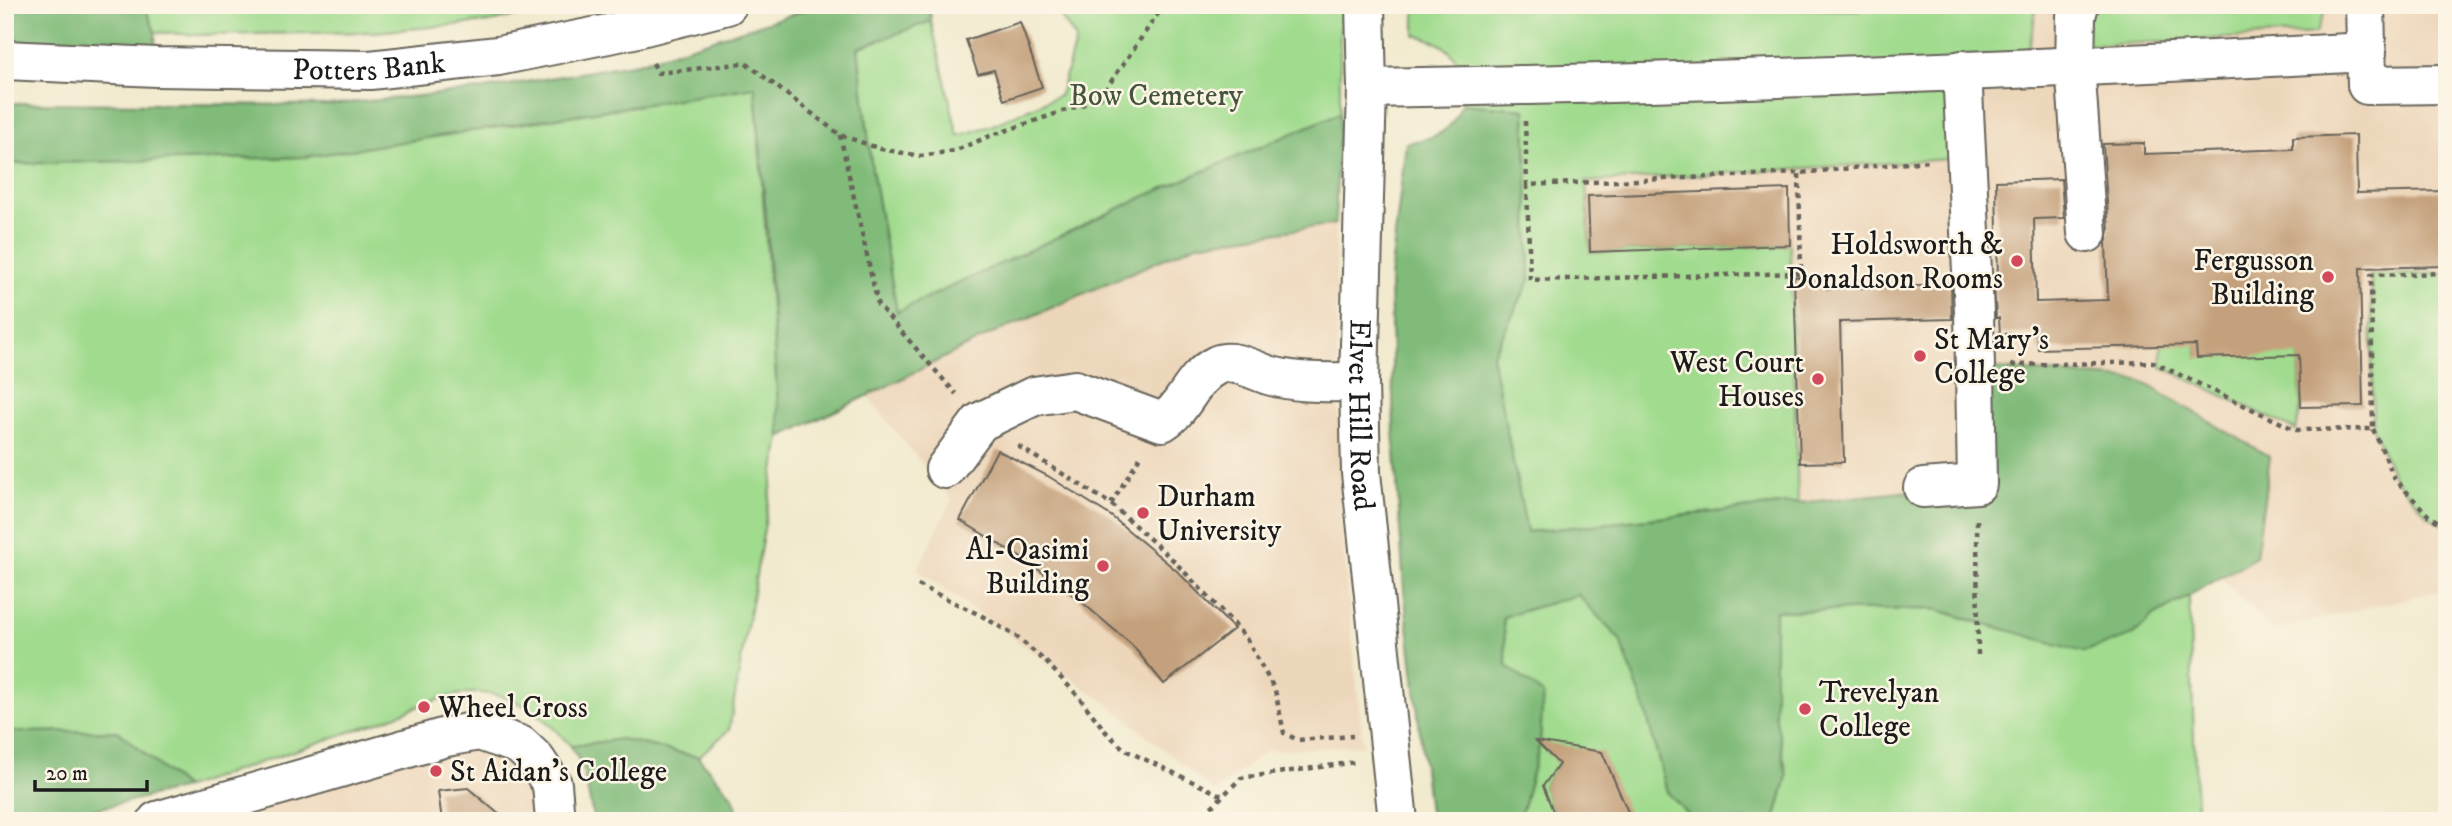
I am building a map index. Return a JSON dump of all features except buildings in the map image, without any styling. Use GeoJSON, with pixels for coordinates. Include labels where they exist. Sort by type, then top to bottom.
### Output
{"type":"FeatureCollection","features":[{"type":"Feature","properties":{"kind":"street","name":"Potters Bank"},"geometry":{"type":"LineString","coordinates":[[5,60],[156,67],[370,70],[498,56],[633,29],[727,5]]}},
{"type":"Feature","properties":{"kind":"street","name":"Elvet Hill Road"},"geometry":{"type":"LineString","coordinates":[[1365,5],[1367,88],[1359,382],[1361,472],[1398,821]]}},
{"type":"Feature","properties":{"kind":"street"},"geometry":{"type":"LineString","coordinates":[[2079,5],[2076,16],[2076,65],[2087,233]]}},
{"type":"Feature","properties":{"kind":"street"},"geometry":{"type":"LineString","coordinates":[[2365,5],[2367,85],[2447,84]]}},
{"type":"Feature","properties":{"kind":"street"},"geometry":{"type":"LineString","coordinates":[[1367,88],[1525,86],[2367,52]]}},
{"type":"Feature","properties":{"kind":"street"},"geometry":{"type":"LineString","coordinates":[[1923,488],[1977,484],[1975,312],[1962,70]]}},
{"type":"Feature","properties":{"kind":"street"},"geometry":{"type":"LineString","coordinates":[[945,469],[980,422],[1034,396],[1075,390],[1161,422],[1179,408],[1200,375],[1220,364],[1241,365],[1298,382],[1359,382]]}},
{"type":"Feature","properties":{"kind":"street"},"geometry":{"type":"LineString","coordinates":[[158,821],[446,737],[479,731],[520,745],[535,758],[552,784],[555,821]]}},
{"type":"Feature","properties":{"kind":"path"},"geometry":{"type":"LineString","coordinates":[[633,29],[658,73],[746,63],[840,135],[881,149],[920,156],[954,151],[1099,99],[1164,5]]}},
{"type":"Feature","properties":{"kind":"path"},"geometry":{"type":"LineString","coordinates":[[1525,86],[1530,280],[1801,272],[1799,173]]}},
{"type":"Feature","properties":{"kind":"path"},"geometry":{"type":"LineString","coordinates":[[840,135],[878,305],[980,422],[1111,504],[1173,560],[1241,633],[1275,690],[1284,733],[1298,740],[1390,746]]}},
{"type":"Feature","properties":{"kind":"path"},"geometry":{"type":"LineString","coordinates":[[1527,185],[1799,173],[1965,158]]}},
{"type":"Feature","properties":{"kind":"path"},"geometry":{"type":"LineString","coordinates":[[2447,274],[2371,275],[2373,429],[2395,479],[2428,515],[2447,528]]}},
{"type":"Feature","properties":{"kind":"path"},"geometry":{"type":"LineString","coordinates":[[1975,367],[2153,362],[2296,430],[2373,429]]}},
{"type":"Feature","properties":{"kind":"path"},"geometry":{"type":"LineString","coordinates":[[1111,504],[1161,422]]}},
{"type":"Feature","properties":{"kind":"path"},"geometry":{"type":"LineString","coordinates":[[1977,484],[1978,660]]}},
{"type":"Feature","properties":{"kind":"path"},"geometry":{"type":"LineString","coordinates":[[919,585],[982,616],[1017,637],[1046,662],[1078,696],[1106,732],[1125,750],[1223,796]]}},
{"type":"Feature","properties":{"kind":"path"},"geometry":{"type":"LineString","coordinates":[[1197,821],[1241,778],[1390,746]]}},
{"type":"Feature","properties":{"kind":"shaded area","name":"St Mary's College"},"geometry":{"type":"Polygon","coordinates":[[[1415,5],[1653,5],[1859,10],[1860,5],[2447,5],[2447,589],[2273,630],[2187,545],[2197,821],[1430,821],[1394,434],[1390,279],[1406,143],[1434,137],[1455,121],[1462,104],[1461,69],[1447,49],[1433,39],[1415,35],[1415,5]]]}},
{"type":"Feature","properties":{"kind":"shaded area","name":"Durham University"},"geometry":{"type":"Polygon","coordinates":[[[1335,224],[1341,527],[1363,745],[1266,751],[1215,792],[1116,710],[917,570],[952,500],[867,396],[987,336],[1197,244],[1335,224]]]}},
{"type":"Feature","properties":{"kind":"shaded area","name":"St Aidan's College"},"geometry":{"type":"Polygon","coordinates":[[[446,737],[520,745],[555,821],[157,821],[446,737]]]}},
{"type":"Feature","properties":{"kind":"green space"},"geometry":{"type":"Polygon","coordinates":[[[5,5],[144,5],[155,32],[156,67],[5,60],[5,5]]]}},
{"type":"Feature","properties":{"kind":"green space"},"geometry":{"type":"Polygon","coordinates":[[[144,5],[567,5],[489,22],[374,32],[197,35],[155,32],[144,5]]]}},
{"type":"Feature","properties":{"kind":"green space"},"geometry":{"type":"Polygon","coordinates":[[[822,5],[930,5],[931,21],[858,48],[872,169],[897,312],[1141,198],[1340,113],[1335,224],[1197,244],[987,336],[780,437],[755,87],[305,157],[5,164],[5,103],[327,105],[479,90],[638,63],[822,5]]]}},
{"type":"Feature","properties":{"kind":"green space","name":"Bow Cemetery"},"geometry":{"type":"Polygon","coordinates":[[[1053,5],[1340,5],[1340,113],[1141,198],[897,312],[872,169],[858,47],[931,21],[958,136],[993,125],[1060,95],[1076,39],[1053,5]]]}},
{"type":"Feature","properties":{"kind":"green space"},"geometry":{"type":"Polygon","coordinates":[[[1415,5],[1653,5],[1859,10],[1860,5],[2037,5],[2029,48],[1962,70],[1965,158],[1586,182],[1590,252],[1790,245],[1798,503],[1527,532],[1492,356],[1530,280],[1525,109],[1462,104],[1462,78],[1458,63],[1443,46],[1415,35],[1415,5]]]}},
{"type":"Feature","properties":{"kind":"green space"},"geometry":{"type":"Polygon","coordinates":[[[1653,5],[1860,5],[1860,10],[1653,5]]]}},
{"type":"Feature","properties":{"kind":"green space"},"geometry":{"type":"Polygon","coordinates":[[[2069,5],[2328,5],[2316,33],[2066,47],[2069,5]]]}},
{"type":"Feature","properties":{"kind":"green space"},"geometry":{"type":"Polygon","coordinates":[[[755,87],[780,437],[729,730],[698,757],[621,739],[571,746],[545,720],[525,706],[503,696],[475,693],[445,697],[185,788],[118,731],[5,732],[5,164],[305,157],[755,87]]]}},
{"type":"Feature","properties":{"kind":"green space"},"geometry":{"type":"Polygon","coordinates":[[[1462,104],[1525,109],[1530,280],[1492,356],[1527,532],[1976,484],[1975,367],[2139,380],[2270,457],[2256,557],[2152,617],[2134,635],[2083,652],[1935,609],[1775,611],[1775,714],[1787,776],[1775,821],[1694,821],[1667,792],[1645,708],[1620,640],[1578,595],[1503,617],[1507,666],[1543,694],[1540,744],[1519,821],[1430,821],[1404,590],[1394,434],[1390,279],[1406,143],[1441,133],[1452,122],[1462,104]]]}},
{"type":"Feature","properties":{"kind":"green space"},"geometry":{"type":"Polygon","coordinates":[[[2447,273],[2447,528],[2428,515],[2395,479],[2373,429],[2371,275],[2447,273]]]}},
{"type":"Feature","properties":{"kind":"green space"},"geometry":{"type":"Polygon","coordinates":[[[2297,285],[2301,407],[2296,430],[2162,367],[2160,289],[2195,287],[2197,358],[2297,285]]]}},
{"type":"Feature","properties":{"kind":"green space"},"geometry":{"type":"Polygon","coordinates":[[[1578,594],[1620,640],[1645,708],[1667,792],[1694,821],[1632,821],[1555,759],[1559,764],[1543,786],[1557,821],[1519,821],[1540,744],[1507,666],[1503,617],[1578,594]]]}},
{"type":"Feature","properties":{"kind":"green space"},"geometry":{"type":"Polygon","coordinates":[[[2189,596],[2197,821],[1775,821],[1787,776],[1775,714],[1775,611],[1935,609],[1995,628],[2134,635],[2152,617],[2189,596]]]}},
{"type":"Feature","properties":{"kind":"green space"},"geometry":{"type":"Polygon","coordinates":[[[118,731],[185,788],[45,821],[5,821],[5,732],[118,731]]]}},
{"type":"Feature","properties":{"kind":"green space"},"geometry":{"type":"Polygon","coordinates":[[[621,739],[698,757],[733,797],[741,821],[594,821],[583,768],[571,746],[621,739]]]}},
{"type":"Feature","properties":{"kind":"place","name":"Holdsworth & Donaldson Rooms"},"geometry":{"type":"Point","coordinates":[2017,261]}},
{"type":"Feature","properties":{"kind":"place","name":"Fergusson Building"},"geometry":{"type":"Point","coordinates":[2328,277]}},
{"type":"Feature","properties":{"kind":"place","name":"St Mary's College"},"geometry":{"type":"Point","coordinates":[1920,356]}},
{"type":"Feature","properties":{"kind":"place","name":"West Court Houses"},"geometry":{"type":"Point","coordinates":[1818,379]}},
{"type":"Feature","properties":{"kind":"place","name":"Durham University"},"geometry":{"type":"Point","coordinates":[1143,513]}},
{"type":"Feature","properties":{"kind":"place","name":"Al-Qasimi Building"},"geometry":{"type":"Point","coordinates":[1103,566]}},
{"type":"Feature","properties":{"kind":"place","name":"Wheel Cross"},"geometry":{"type":"Point","coordinates":[424,707]}},
{"type":"Feature","properties":{"kind":"place","name":"Trevelyan College"},"geometry":{"type":"Point","coordinates":[1805,709]}},
{"type":"Feature","properties":{"kind":"place","name":"St Aidan's College"},"geometry":{"type":"Point","coordinates":[436,771]}}]}
